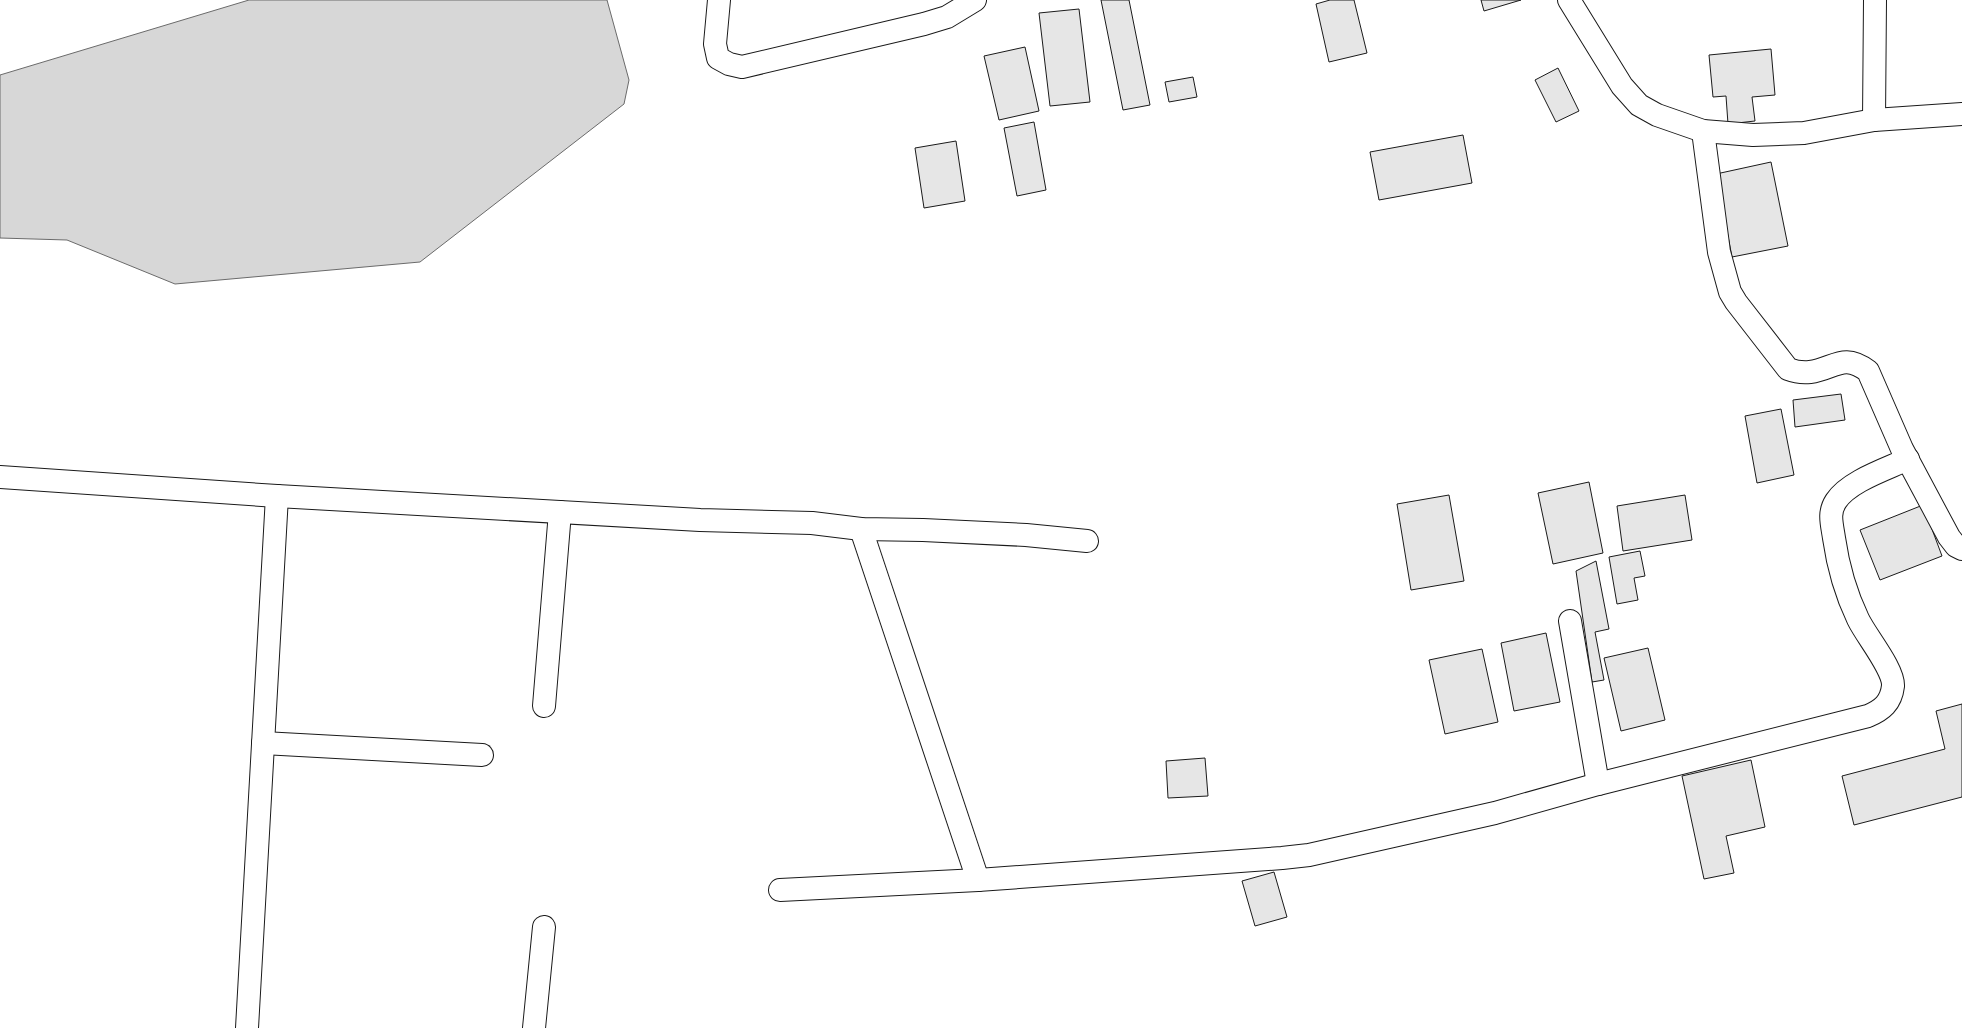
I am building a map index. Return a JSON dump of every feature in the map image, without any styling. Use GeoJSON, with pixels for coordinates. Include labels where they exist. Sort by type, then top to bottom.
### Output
{"type":"FeatureCollection","features":[{"type":"Feature","properties":{"kind":"street"},"geometry":{"type":"LineString","coordinates":[[719,0],[715,44],[718,58],[729,64],[742,67],[924,24],[947,17],[974,0]]}},
{"type":"Feature","properties":{"kind":"street"},"geometry":{"type":"LineString","coordinates":[[1569,0],[1622,86],[1639,104],[1657,115],[1703,131],[1753,135],[1804,134],[1874,120],[1962,114]]}},
{"type":"Feature","properties":{"kind":"street"},"geometry":{"type":"LineString","coordinates":[[1874,120],[1875,0]]}},
{"type":"Feature","properties":{"kind":"street"},"geometry":{"type":"LineString","coordinates":[[1703,131],[1719,252],[1730,292],[1736,302],[1788,369],[1800,373],[1811,372],[1847,361],[1858,364],[1868,371],[1908,459],[1949,537],[1956,546],[1962,549]]}},
{"type":"Feature","properties":{"kind":"street"},"geometry":{"type":"LineString","coordinates":[[780,890],[978,880],[1309,855],[1495,813],[1598,784],[1868,716],[1881,710],[1890,699],[1893,685],[1888,668],[1858,620],[1841,575],[1830,512],[1836,500],[1847,488],[1908,459]]}},
{"type":"Feature","properties":{"kind":"street"},"geometry":{"type":"LineString","coordinates":[[0,476],[277,496],[700,520],[812,523],[861,529],[923,530],[1026,535],[1087,541]]}},
{"type":"Feature","properties":{"kind":"street"},"geometry":{"type":"LineString","coordinates":[[247,1028],[277,496]]}},
{"type":"Feature","properties":{"kind":"street"},"geometry":{"type":"LineString","coordinates":[[544,706],[560,512]]}},
{"type":"Feature","properties":{"kind":"street"},"geometry":{"type":"LineString","coordinates":[[861,529],[978,880]]}},
{"type":"Feature","properties":{"kind":"street"},"geometry":{"type":"LineString","coordinates":[[1570,621],[1598,784]]}},
{"type":"Feature","properties":{"kind":"street"},"geometry":{"type":"LineString","coordinates":[[263,743],[482,755]]}},
{"type":"Feature","properties":{"kind":"street"},"geometry":{"type":"LineString","coordinates":[[534,1028],[544,927]]}},
{"type":"Feature","properties":{"kind":"shaded area"},"geometry":{"type":"Polygon","coordinates":[[[249,0],[607,0],[629,80],[624,104],[420,262],[175,284],[67,240],[0,238],[0,75],[249,0]]]}},
{"type":"Feature","properties":{"kind":"building"},"geometry":{"type":"Polygon","coordinates":[[[1101,0],[1129,0],[1150,105],[1123,110],[1101,0]]]}},
{"type":"Feature","properties":{"kind":"building"},"geometry":{"type":"Polygon","coordinates":[[[1330,0],[1354,0],[1367,53],[1329,62],[1316,4],[1330,0]]]}},
{"type":"Feature","properties":{"kind":"building"},"geometry":{"type":"Polygon","coordinates":[[[1481,0],[1521,0],[1484,11],[1481,0]]]}},
{"type":"Feature","properties":{"kind":"building"},"geometry":{"type":"Polygon","coordinates":[[[1079,9],[1090,102],[1050,106],[1039,13],[1079,9]]]}},
{"type":"Feature","properties":{"kind":"building"},"geometry":{"type":"Polygon","coordinates":[[[1025,47],[1039,111],[999,120],[984,56],[1025,47]]]}},
{"type":"Feature","properties":{"kind":"building"},"geometry":{"type":"Polygon","coordinates":[[[1771,49],[1775,95],[1752,97],[1755,121],[1728,124],[1726,96],[1713,97],[1709,55],[1771,49]]]}},
{"type":"Feature","properties":{"kind":"building"},"geometry":{"type":"Polygon","coordinates":[[[1558,68],[1579,111],[1556,122],[1535,80],[1558,68]]]}},
{"type":"Feature","properties":{"kind":"building"},"geometry":{"type":"Polygon","coordinates":[[[1193,77],[1197,97],[1169,102],[1165,82],[1193,77]]]}},
{"type":"Feature","properties":{"kind":"building"},"geometry":{"type":"Polygon","coordinates":[[[1034,122],[1046,190],[1017,196],[1004,128],[1034,122]]]}},
{"type":"Feature","properties":{"kind":"building"},"geometry":{"type":"Polygon","coordinates":[[[1463,135],[1472,183],[1379,200],[1370,152],[1463,135]]]}},
{"type":"Feature","properties":{"kind":"building"},"geometry":{"type":"Polygon","coordinates":[[[956,141],[965,201],[924,208],[915,148],[956,141]]]}},
{"type":"Feature","properties":{"kind":"building"},"geometry":{"type":"Polygon","coordinates":[[[1771,162],[1788,246],[1732,257],[1716,174],[1771,162]]]}},
{"type":"Feature","properties":{"kind":"building"},"geometry":{"type":"Polygon","coordinates":[[[1841,394],[1845,420],[1795,427],[1793,400],[1841,394]]]}},
{"type":"Feature","properties":{"kind":"building"},"geometry":{"type":"Polygon","coordinates":[[[1781,409],[1794,475],[1757,483],[1745,416],[1781,409]]]}},
{"type":"Feature","properties":{"kind":"building"},"geometry":{"type":"Polygon","coordinates":[[[1589,482],[1603,553],[1553,564],[1538,493],[1589,482]]]}},
{"type":"Feature","properties":{"kind":"building"},"geometry":{"type":"Polygon","coordinates":[[[1449,495],[1464,581],[1411,590],[1397,504],[1449,495]]]}},
{"type":"Feature","properties":{"kind":"building"},"geometry":{"type":"Polygon","coordinates":[[[1685,495],[1692,540],[1623,551],[1617,506],[1685,495]]]}},
{"type":"Feature","properties":{"kind":"building"},"geometry":{"type":"Polygon","coordinates":[[[1923,505],[1942,556],[1880,580],[1860,530],[1923,505]]]}},
{"type":"Feature","properties":{"kind":"building"},"geometry":{"type":"Polygon","coordinates":[[[1640,551],[1645,576],[1634,578],[1638,600],[1617,604],[1609,557],[1640,551]]]}},
{"type":"Feature","properties":{"kind":"building"},"geometry":{"type":"Polygon","coordinates":[[[1596,561],[1609,629],[1595,632],[1604,680],[1592,682],[1576,571],[1596,561]]]}},
{"type":"Feature","properties":{"kind":"building"},"geometry":{"type":"Polygon","coordinates":[[[1546,633],[1560,702],[1514,711],[1501,643],[1546,633]]]}},
{"type":"Feature","properties":{"kind":"building"},"geometry":{"type":"Polygon","coordinates":[[[1648,648],[1665,720],[1621,731],[1604,658],[1648,648]]]}},
{"type":"Feature","properties":{"kind":"building"},"geometry":{"type":"Polygon","coordinates":[[[1482,649],[1498,722],[1445,734],[1429,660],[1482,649]]]}},
{"type":"Feature","properties":{"kind":"building"},"geometry":{"type":"Polygon","coordinates":[[[1962,704],[1962,797],[1854,825],[1842,776],[1945,749],[1936,711],[1962,704]]]}},
{"type":"Feature","properties":{"kind":"building"},"geometry":{"type":"Polygon","coordinates":[[[1205,758],[1208,796],[1168,798],[1166,761],[1205,758]]]}},
{"type":"Feature","properties":{"kind":"building"},"geometry":{"type":"Polygon","coordinates":[[[1751,760],[1765,827],[1726,836],[1734,873],[1704,879],[1682,776],[1751,760]]]}},
{"type":"Feature","properties":{"kind":"building"},"geometry":{"type":"Polygon","coordinates":[[[1274,872],[1287,917],[1255,926],[1242,881],[1274,872]]]}}]}
